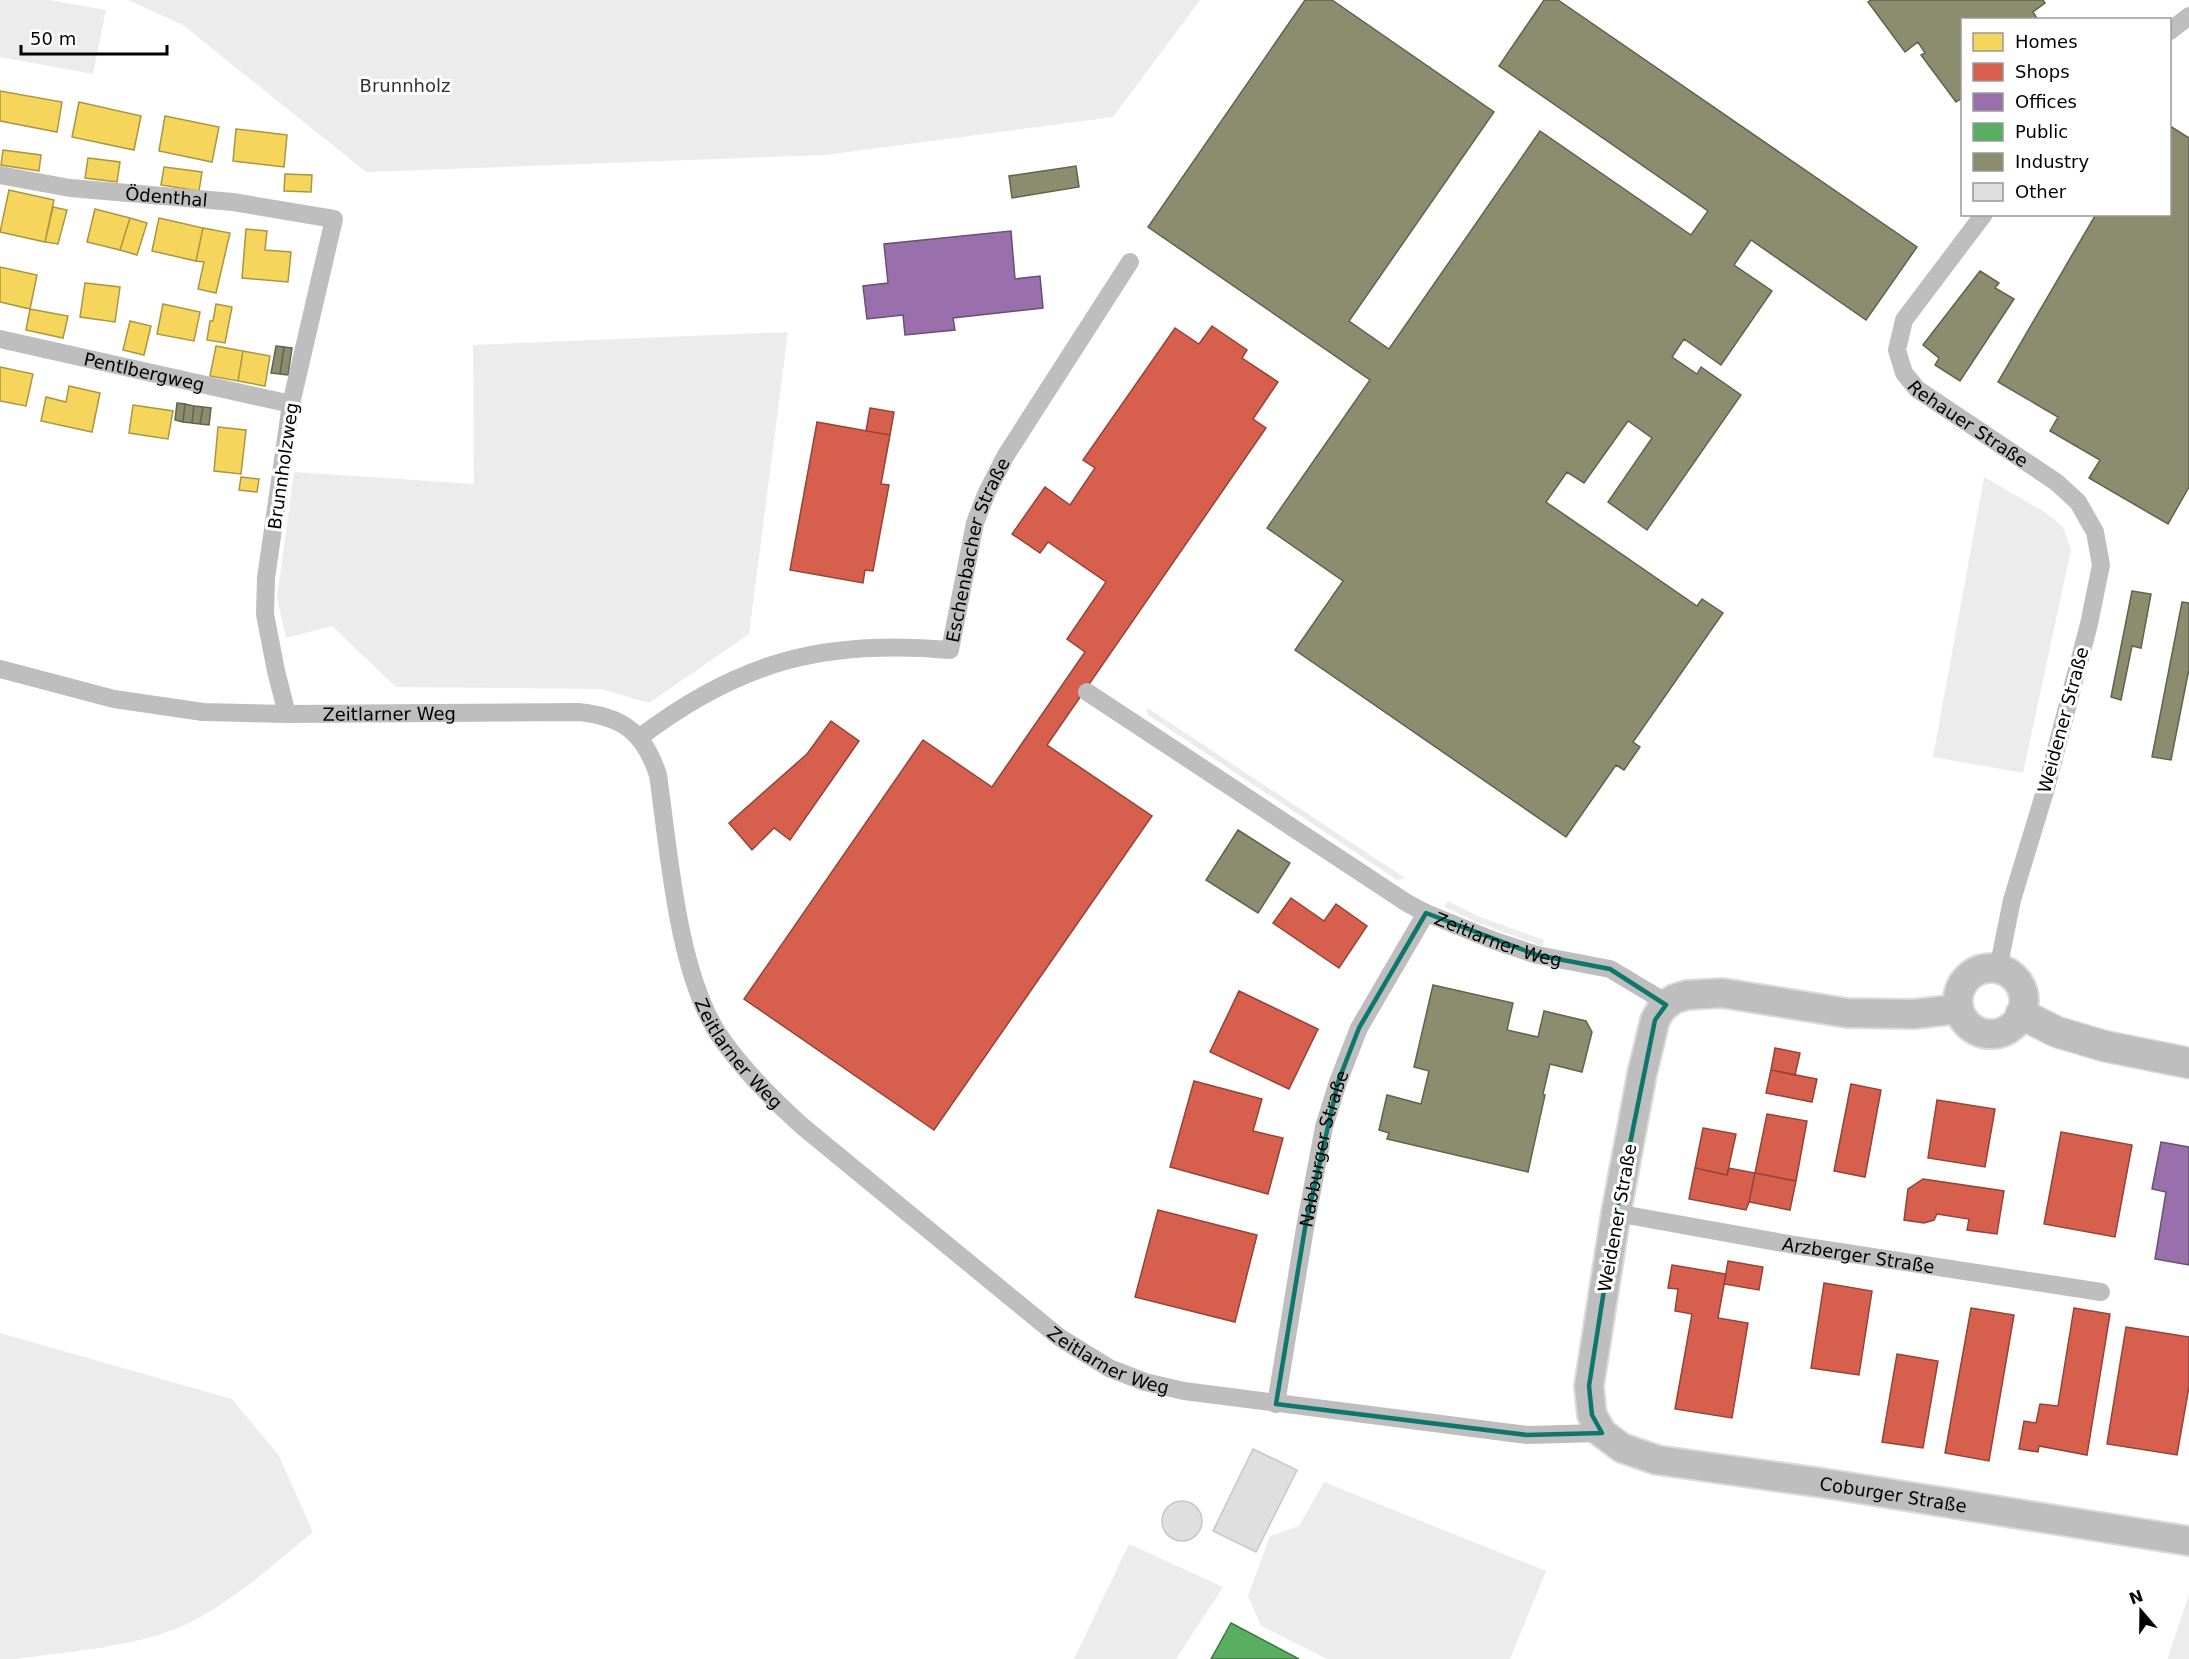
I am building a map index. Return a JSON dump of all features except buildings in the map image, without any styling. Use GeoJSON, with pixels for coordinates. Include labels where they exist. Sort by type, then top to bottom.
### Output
{"type":"FeatureCollection","features":[{"type":"Feature","properties":{"kind":"highway"},"geometry":{"type":"LineString","coordinates":[[2021,1014],[2058,1032],[2104,1046],[2189,1063]]}},
{"type":"Feature","properties":{"kind":"main road"},"geometry":{"type":"LineString","coordinates":[[1998,969],[2008,972],[2016,979],[2022,988],[2024,998],[2021,1014],[2014,1025],[2006,1031],[1986,1034],[1968,1026],[1958,1009],[1958,999],[1964,981],[1979,970],[1998,969]]}},
{"type":"Feature","properties":{"kind":"main road"},"geometry":{"type":"LineString","coordinates":[[1666,1005],[1674,999],[1687,995],[1722,993],[1847,1012],[1914,1014],[1958,1009]]}},
{"type":"Feature","properties":{"kind":"main road","name":"Weidener Straße"},"geometry":{"type":"LineString","coordinates":[[1602,1433],[1592,1415],[1589,1386],[1616,1214],[1642,1074],[1655,1020],[1666,1005]]}},
{"type":"Feature","properties":{"kind":"main road","name":"Coburger Straße"},"geometry":{"type":"LineString","coordinates":[[1602,1433],[1622,1448],[1657,1460],[1823,1483],[2189,1541]]}},
{"type":"Feature","properties":{"kind":"street"},"geometry":{"type":"LineString","coordinates":[[2171,30],[2189,16]]}},
{"type":"Feature","properties":{"kind":"street","name":"Ödenthal"},"geometry":{"type":"LineString","coordinates":[[0,175],[69,188],[233,202],[334,219]]}},
{"type":"Feature","properties":{"kind":"street","name":"Rehauer Straße"},"geometry":{"type":"LineString","coordinates":[[1982,216],[1904,320],[1896,350],[1904,373],[1917,389],[2056,483]]}},
{"type":"Feature","properties":{"kind":"street","name":"Brunnholzweg"},"geometry":{"type":"LineString","coordinates":[[287,714],[265,614],[266,578],[291,404],[334,219]]}},
{"type":"Feature","properties":{"kind":"street","name":"Eschenbacher Straße"},"geometry":{"type":"LineString","coordinates":[[640,737],[674,712],[712,689],[763,668],[812,654],[865,647],[950,650],[975,523],[987,492],[1006,455],[1130,262]]}},
{"type":"Feature","properties":{"kind":"street","name":"Pentlbergweg"},"geometry":{"type":"LineString","coordinates":[[0,339],[291,404]]}},
{"type":"Feature","properties":{"kind":"street","name":"Weidener Straße"},"geometry":{"type":"LineString","coordinates":[[1998,969],[2012,900],[2046,788],[2089,624],[2101,565],[2096,532],[2078,502],[2056,483]]}},
{"type":"Feature","properties":{"kind":"street","name":"Zeitlarner Weg"},"geometry":{"type":"LineString","coordinates":[[0,669],[114,699],[203,712],[287,714],[578,712],[595,714],[621,722],[640,737],[651,755],[658,775],[679,918],[693,975],[718,1034],[767,1094],[802,1126],[1050,1330],[1082,1353],[1109,1368],[1145,1382],[1184,1391],[1527,1435],[1602,1433]]}},
{"type":"Feature","properties":{"kind":"street","name":"Zeitlarner Weg"},"geometry":{"type":"LineString","coordinates":[[1087,692],[1407,903],[1494,941],[1537,954],[1610,969],[1662,1000],[1666,1005]]}},
{"type":"Feature","properties":{"kind":"street","name":"Nabburger Straße"},"geometry":{"type":"LineString","coordinates":[[1276,1404],[1324,1127],[1359,1028],[1426,913]]}},
{"type":"Feature","properties":{"kind":"street","name":"Arzberger Straße"},"geometry":{"type":"LineString","coordinates":[[1616,1214],[1794,1245],[2101,1292]]}},
{"type":"Feature","properties":{"kind":"highlighted area"},"geometry":{"type":"Polygon","coordinates":[[[1426,913],[1537,955],[1610,969],[1666,1005],[1655,1020],[1616,1213],[1589,1386],[1592,1415],[1602,1433],[1527,1435],[1276,1404],[1305,1228],[1338,1082],[1359,1028],[1426,913]]]}},
{"type":"Feature","properties":{"kind":"green space"},"geometry":{"type":"Polygon","coordinates":[[[0,0],[50,0],[106,10],[93,74],[0,57],[0,0]]]}},
{"type":"Feature","properties":{"kind":"green space","name":"Brunnholz"},"geometry":{"type":"Polygon","coordinates":[[[128,0],[1200,0],[1113,117],[826,155],[366,172],[183,25],[128,0]]]}},
{"type":"Feature","properties":{"kind":"green space"},"geometry":{"type":"Polygon","coordinates":[[[788,332],[749,634],[649,703],[601,689],[396,687],[332,626],[286,638],[277,598],[294,472],[474,484],[473,345],[788,332]]]}},
{"type":"Feature","properties":{"kind":"green space"},"geometry":{"type":"Polygon","coordinates":[[[1984,477],[2046,513],[2063,527],[2071,550],[2023,773],[1933,757],[1984,477]]]}},
{"type":"Feature","properties":{"kind":"green space"},"geometry":{"type":"Polygon","coordinates":[[[1146,707],[1405,878],[1397,880],[1148,715],[1146,707]]]}},
{"type":"Feature","properties":{"kind":"green space"},"geometry":{"type":"Polygon","coordinates":[[[1448,901],[1480,917],[1544,940],[1542,946],[1479,923],[1444,907],[1448,901]]]}},
{"type":"Feature","properties":{"kind":"green space"},"geometry":{"type":"Polygon","coordinates":[[[0,1333],[232,1399],[279,1456],[313,1532],[224,1603],[172,1630],[105,1647],[16,1659],[0,1659],[0,1333]]]}},
{"type":"Feature","properties":{"kind":"green space"},"geometry":{"type":"Polygon","coordinates":[[[1324,1482],[1546,1571],[1510,1659],[1327,1659],[1261,1626],[1248,1596],[1270,1536],[1299,1526],[1324,1482]]]}},
{"type":"Feature","properties":{"kind":"green space"},"geometry":{"type":"Polygon","coordinates":[[[1129,1544],[1223,1587],[1176,1659],[1074,1659],[1129,1544]]]}},
{"type":"Feature","properties":{"kind":"green space"},"geometry":{"type":"Polygon","coordinates":[[[2189,1595],[2189,1659],[2168,1659],[2168,1657],[2189,1595]]]}}]}
